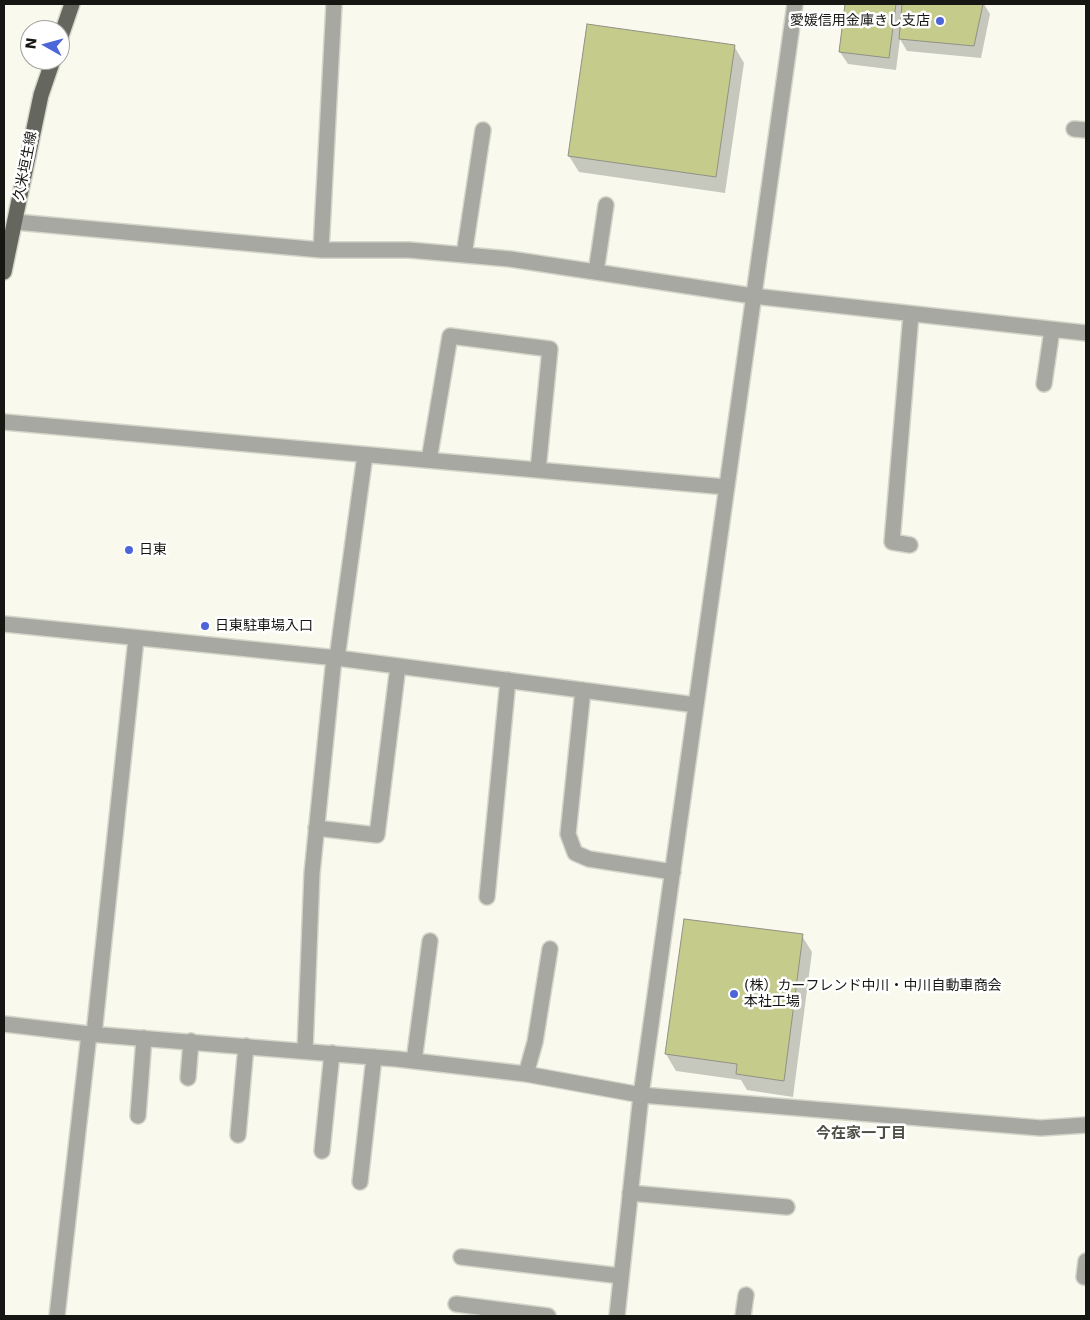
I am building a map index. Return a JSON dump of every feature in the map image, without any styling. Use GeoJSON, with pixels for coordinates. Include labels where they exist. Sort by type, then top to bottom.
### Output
{"type":"FeatureCollection","features":[{"type":"Feature","properties":{"kind":"main road"},"geometry":{"type":"LineString","coordinates":[[67,20],[72,4]]}},
{"type":"Feature","properties":{"kind":"main road","name":"久米垣生線"},"geometry":{"type":"LineString","coordinates":[[4,272],[16,222],[39,104],[50,70]]}},
{"type":"Feature","properties":{"kind":"street"},"geometry":{"type":"LineString","coordinates":[[321,250],[334,4]]}},
{"type":"Feature","properties":{"kind":"street"},"geometry":{"type":"LineString","coordinates":[[617,1316],[641,1095],[795,4]]}},
{"type":"Feature","properties":{"kind":"street"},"geometry":{"type":"LineString","coordinates":[[464,255],[483,130]]}},
{"type":"Feature","properties":{"kind":"street"},"geometry":{"type":"LineString","coordinates":[[596,272],[606,205]]}},
{"type":"Feature","properties":{"kind":"street"},"geometry":{"type":"LineString","coordinates":[[16,222],[321,250],[409,250],[510,259],[753,296],[1086,333]]}},
{"type":"Feature","properties":{"kind":"street"},"geometry":{"type":"LineString","coordinates":[[910,545],[892,542],[911,314]]}},
{"type":"Feature","properties":{"kind":"street"},"geometry":{"type":"LineString","coordinates":[[1044,384],[1052,330]]}},
{"type":"Feature","properties":{"kind":"street"},"geometry":{"type":"LineString","coordinates":[[429,460],[450,336],[550,349],[538,470]]}},
{"type":"Feature","properties":{"kind":"street"},"geometry":{"type":"LineString","coordinates":[[4,422],[726,487]]}},
{"type":"Feature","properties":{"kind":"street"},"geometry":{"type":"LineString","coordinates":[[305,1050],[312,873],[316,828],[335,658],[365,455]]}},
{"type":"Feature","properties":{"kind":"street"},"geometry":{"type":"LineString","coordinates":[[4,624],[335,658],[696,706]]}},
{"type":"Feature","properties":{"kind":"street"},"geometry":{"type":"LineString","coordinates":[[57,1316],[136,639]]}},
{"type":"Feature","properties":{"kind":"street"},"geometry":{"type":"LineString","coordinates":[[316,828],[377,835],[398,666]]}},
{"type":"Feature","properties":{"kind":"street"},"geometry":{"type":"LineString","coordinates":[[487,897],[508,680]]}},
{"type":"Feature","properties":{"kind":"street"},"geometry":{"type":"LineString","coordinates":[[583,690],[568,834],[575,853],[589,859],[673,872]]}},
{"type":"Feature","properties":{"kind":"street"},"geometry":{"type":"LineString","coordinates":[[414,1061],[430,941]]}},
{"type":"Feature","properties":{"kind":"street"},"geometry":{"type":"LineString","coordinates":[[526,1074],[536,1042],[550,949]]}},
{"type":"Feature","properties":{"kind":"street"},"geometry":{"type":"LineString","coordinates":[[4,1024],[91,1034],[305,1050],[414,1061],[526,1074],[641,1095],[1041,1128],[1086,1124]]}},
{"type":"Feature","properties":{"kind":"street"},"geometry":{"type":"LineString","coordinates":[[138,1116],[144,1038]]}},
{"type":"Feature","properties":{"kind":"street"},"geometry":{"type":"LineString","coordinates":[[188,1078],[191,1041]]}},
{"type":"Feature","properties":{"kind":"street"},"geometry":{"type":"LineString","coordinates":[[238,1135],[246,1046]]}},
{"type":"Feature","properties":{"kind":"street"},"geometry":{"type":"LineString","coordinates":[[322,1151],[332,1053]]}},
{"type":"Feature","properties":{"kind":"street"},"geometry":{"type":"LineString","coordinates":[[360,1182],[374,1057]]}},
{"type":"Feature","properties":{"kind":"street"},"geometry":{"type":"LineString","coordinates":[[630,1193],[786,1207]]}},
{"type":"Feature","properties":{"kind":"street"},"geometry":{"type":"LineString","coordinates":[[462,1257],[621,1276]]}},
{"type":"Feature","properties":{"kind":"street"},"geometry":{"type":"LineString","coordinates":[[1086,1261],[1086,1277]]}},
{"type":"Feature","properties":{"kind":"street"},"geometry":{"type":"LineString","coordinates":[[744,1316],[746,1295]]}},
{"type":"Feature","properties":{"kind":"street"},"geometry":{"type":"LineString","coordinates":[[456,1304],[548,1316]]}},
{"type":"Feature","properties":{"kind":"building"},"geometry":{"type":"Polygon","coordinates":[[[845,4],[896,4],[889,58],[839,52],[845,4]]]}},
{"type":"Feature","properties":{"kind":"building","name":"愛媛信用金庫きし支店"},"geometry":{"type":"Polygon","coordinates":[[[902,4],[983,4],[974,46],[899,39],[902,4]]]}},
{"type":"Feature","properties":{"kind":"building"},"geometry":{"type":"Polygon","coordinates":[[[587,24],[735,45],[716,177],[568,156],[587,24]]]}},
{"type":"Feature","properties":{"kind":"building","name":"(株）カーフレンド中川・中川自動車商会 本社工場"},"geometry":{"type":"Polygon","coordinates":[[[684,919],[803,934],[784,1081],[736,1074],[737,1064],[665,1054],[684,919]]]}},
{"type":"Feature","properties":{"kind":"place","name":"愛媛信用金庫きし支店"},"geometry":{"type":"Point","coordinates":[940,21]}},
{"type":"Feature","properties":{"kind":"place","name":"日東"},"geometry":{"type":"Point","coordinates":[129,550]}},
{"type":"Feature","properties":{"kind":"place","name":"日東駐車場入口"},"geometry":{"type":"Point","coordinates":[205,626]}},
{"type":"Feature","properties":{"kind":"place","name":"(株）カーフレンド中川・中川自動車商会 本社工場"},"geometry":{"type":"Point","coordinates":[734,994]}},
{"type":"Feature","properties":{"kind":"district","name":"今在家一丁目"},"geometry":{"type":"Point","coordinates":[861,1134]}}]}
